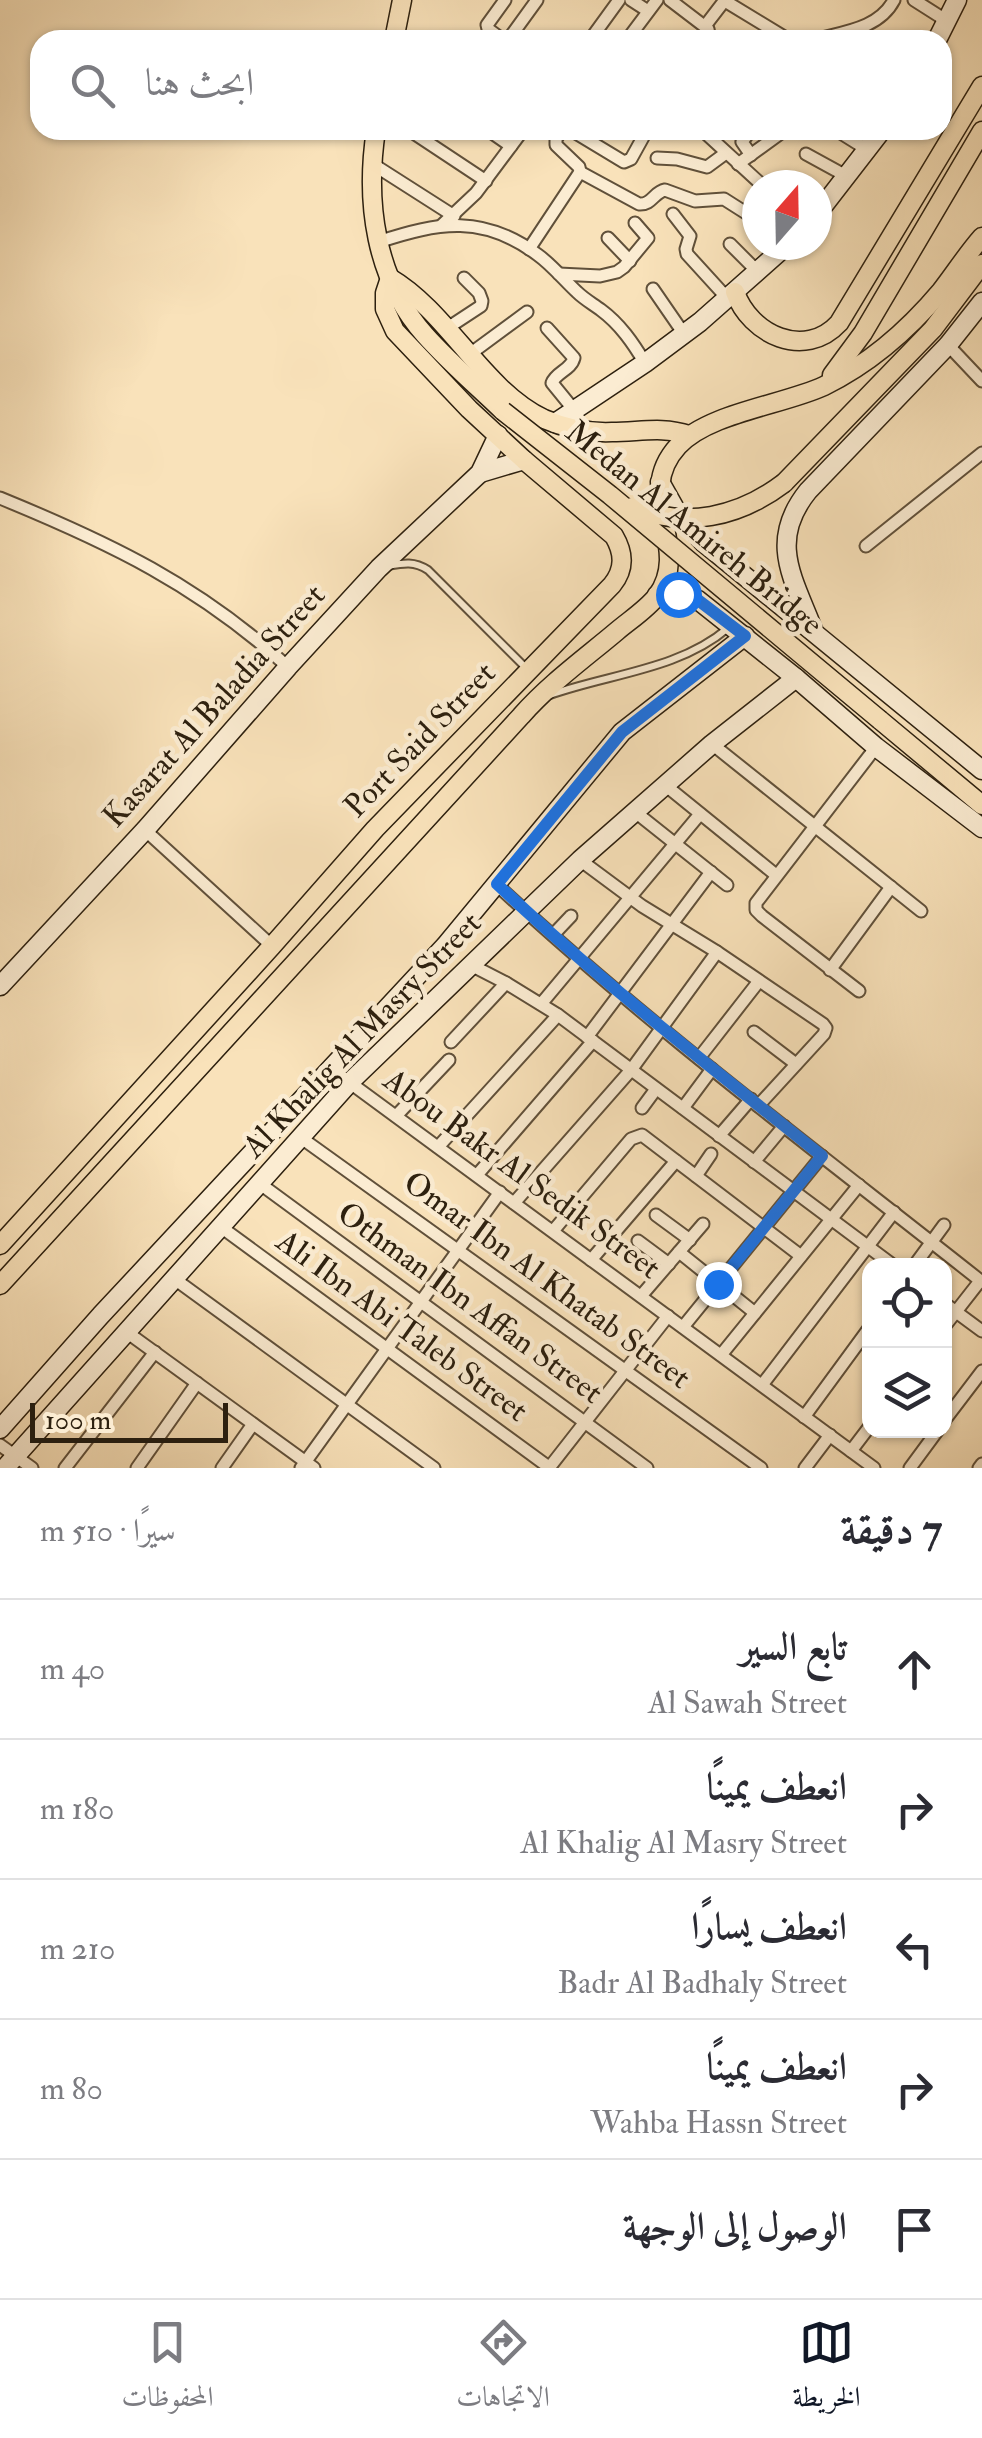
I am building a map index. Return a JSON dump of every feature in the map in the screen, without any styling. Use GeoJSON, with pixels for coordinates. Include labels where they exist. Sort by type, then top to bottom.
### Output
{"type":"FeatureCollection","features":[{"type":"Feature","properties":{"kind":"main road"},"geometry":{"type":"LineString","coordinates":[[396,30],[402,0]]}},
{"type":"Feature","properties":{"kind":"main road"},"geometry":{"type":"LineString","coordinates":[[952,136],[982,86]]}},
{"type":"Feature","properties":{"kind":"main road"},"geometry":{"type":"LineString","coordinates":[[822,387],[864,333],[982,132]]}},
{"type":"Feature","properties":{"kind":"main road"},"geometry":{"type":"LineString","coordinates":[[374,140],[371,195],[378,242],[390,278],[411,292],[520,405],[555,423],[593,432],[653,428],[689,436]]}},
{"type":"Feature","properties":{"kind":"main road"},"geometry":{"type":"LineString","coordinates":[[731,296],[757,326],[774,336],[804,340],[833,330],[949,140]]}},
{"type":"Feature","properties":{"kind":"main road"},"geometry":{"type":"LineString","coordinates":[[657,595],[668,569],[669,555],[659,505],[660,482],[667,461],[680,443],[725,419],[822,387],[865,360],[905,328],[938,294],[982,237]]}},
{"type":"Feature","properties":{"kind":"main road"},"geometry":{"type":"LineString","coordinates":[[610,495],[644,512],[662,516],[718,516],[753,504],[784,483],[933,329],[982,264]]}},
{"type":"Feature","properties":{"kind":"main road","name":"Medan Al Amireh Bridge"},"geometry":{"type":"LineString","coordinates":[[390,278],[424,334],[503,411],[982,804]]}},
{"type":"Feature","properties":{"kind":"main road","name":"Port Said Street"},"geometry":{"type":"LineString","coordinates":[[0,1245],[374,829],[612,585],[621,570],[618,544],[607,529],[469,409],[394,331],[385,309],[384,293],[390,278]]}},
{"type":"Feature","properties":{"kind":"main road","name":"Port Said Street"},"geometry":{"type":"LineString","coordinates":[[0,1286],[534,701],[657,595]]}},
{"type":"Feature","properties":{"kind":"main road"},"geometry":{"type":"LineString","coordinates":[[404,798],[418,812],[430,816]]}},
{"type":"Feature","properties":{"kind":"main road"},"geometry":{"type":"LineString","coordinates":[[374,829],[392,834],[403,848]]}},
{"type":"Feature","properties":{"kind":"street"},"geometry":{"type":"LineString","coordinates":[[490,30],[486,25],[504,0]]}},
{"type":"Feature","properties":{"kind":"street"},"geometry":{"type":"LineString","coordinates":[[514,30],[536,0]]}},
{"type":"Feature","properties":{"kind":"street"},"geometry":{"type":"LineString","coordinates":[[597,30],[619,0]]}},
{"type":"Feature","properties":{"kind":"street"},"geometry":{"type":"LineString","coordinates":[[631,0],[648,11]]}},
{"type":"Feature","properties":{"kind":"street"},"geometry":{"type":"LineString","coordinates":[[634,30],[657,0]]}},
{"type":"Feature","properties":{"kind":"street"},"geometry":{"type":"LineString","coordinates":[[670,0],[703,30]]}},
{"type":"Feature","properties":{"kind":"street"},"geometry":{"type":"LineString","coordinates":[[708,30],[725,0],[771,30]]}},
{"type":"Feature","properties":{"kind":"street"},"geometry":{"type":"LineString","coordinates":[[849,30],[886,14],[894,0]]}},
{"type":"Feature","properties":{"kind":"street"},"geometry":{"type":"LineString","coordinates":[[914,0],[947,21]]}},
{"type":"Feature","properties":{"kind":"street"},"geometry":{"type":"LineString","coordinates":[[942,30],[957,0]]}},
{"type":"Feature","properties":{"kind":"street"},"geometry":{"type":"LineString","coordinates":[[428,140],[486,182]]}},
{"type":"Feature","properties":{"kind":"street"},"geometry":{"type":"LineString","coordinates":[[502,140],[511,146]]}},
{"type":"Feature","properties":{"kind":"street"},"geometry":{"type":"LineString","coordinates":[[442,225],[486,182],[516,140]]}},
{"type":"Feature","properties":{"kind":"street"},"geometry":{"type":"LineString","coordinates":[[556,140],[580,172],[639,204],[650,202],[666,190],[695,201],[724,199],[742,210]]}},
{"type":"Feature","properties":{"kind":"street"},"geometry":{"type":"LineString","coordinates":[[588,140],[624,162],[631,159],[641,140]]}},
{"type":"Feature","properties":{"kind":"street"},"geometry":{"type":"LineString","coordinates":[[712,140],[745,170]]}},
{"type":"Feature","properties":{"kind":"street"},"geometry":{"type":"LineString","coordinates":[[744,140],[751,155]]}},
{"type":"Feature","properties":{"kind":"street"},"geometry":{"type":"LineString","coordinates":[[738,164],[772,140]]}},
{"type":"Feature","properties":{"kind":"street"},"geometry":{"type":"LineString","coordinates":[[852,140],[868,150]]}},
{"type":"Feature","properties":{"kind":"street"},"geometry":{"type":"LineString","coordinates":[[832,196],[875,140]]}},
{"type":"Feature","properties":{"kind":"street"},"geometry":{"type":"LineString","coordinates":[[657,158],[677,158],[707,166],[726,154]]}},
{"type":"Feature","properties":{"kind":"street"},"geometry":{"type":"LineString","coordinates":[[806,154],[848,177]]}},
{"type":"Feature","properties":{"kind":"street"},"geometry":{"type":"LineString","coordinates":[[371,163],[454,216]]}},
{"type":"Feature","properties":{"kind":"street"},"geometry":{"type":"LineString","coordinates":[[529,249],[580,172]]}},
{"type":"Feature","properties":{"kind":"street"},"geometry":{"type":"LineString","coordinates":[[673,214],[690,236],[687,254],[731,296]]}},
{"type":"Feature","properties":{"kind":"street"},"geometry":{"type":"LineString","coordinates":[[558,274],[609,275],[624,267],[648,238],[634,224]]}},
{"type":"Feature","properties":{"kind":"street"},"geometry":{"type":"LineString","coordinates":[[378,242],[442,225],[496,232],[546,261],[620,326],[645,363]]}},
{"type":"Feature","properties":{"kind":"street"},"geometry":{"type":"LineString","coordinates":[[608,238],[630,260]]}},
{"type":"Feature","properties":{"kind":"street"},"geometry":{"type":"LineString","coordinates":[[730,244],[758,272]]}},
{"type":"Feature","properties":{"kind":"street"},"geometry":{"type":"LineString","coordinates":[[555,423],[684,334],[770,260]]}},
{"type":"Feature","properties":{"kind":"street"},"geometry":{"type":"LineString","coordinates":[[446,329],[481,306],[479,293],[464,278]]}},
{"type":"Feature","properties":{"kind":"street"},"geometry":{"type":"LineString","coordinates":[[653,289],[684,334]]}},
{"type":"Feature","properties":{"kind":"street"},"geometry":{"type":"LineString","coordinates":[[814,633],[787,560],[786,536],[794,512],[808,491],[948,345],[982,302]]}},
{"type":"Feature","properties":{"kind":"street"},"geometry":{"type":"LineString","coordinates":[[470,354],[527,312]]}},
{"type":"Feature","properties":{"kind":"street"},"geometry":{"type":"LineString","coordinates":[[547,328],[574,358],[552,383],[574,410]]}},
{"type":"Feature","properties":{"kind":"street"},"geometry":{"type":"LineString","coordinates":[[948,345],[982,381]]}},
{"type":"Feature","properties":{"kind":"street","name":"Kasarat Al Baladia Street"},"geometry":{"type":"LineString","coordinates":[[1,984],[146,830],[379,568],[480,473],[498,435]]}},
{"type":"Feature","properties":{"kind":"street"},"geometry":{"type":"LineString","coordinates":[[866,546],[982,453]]}},
{"type":"Feature","properties":{"kind":"street","name":"Kasarat Al Baladia Street"},"geometry":{"type":"LineString","coordinates":[[480,473],[524,460]]}},
{"type":"Feature","properties":{"kind":"street"},"geometry":{"type":"LineString","coordinates":[[660,482],[690,529],[982,770]]}},
{"type":"Feature","properties":{"kind":"street"},"geometry":{"type":"LineString","coordinates":[[0,498],[77,530],[156,570],[229,618],[288,666]]}},
{"type":"Feature","properties":{"kind":"street"},"geometry":{"type":"LineString","coordinates":[[698,600],[697,586],[703,573],[722,565],[735,569]]}},
{"type":"Feature","properties":{"kind":"street"},"geometry":{"type":"LineString","coordinates":[[657,595],[678,594],[698,600],[876,747],[982,828]]}},
{"type":"Feature","properties":{"kind":"street","name":"Al Khalig Al Masry Street"},"geometry":{"type":"LineString","coordinates":[[0,1428],[445,946],[622,732],[738,631]]}},
{"type":"Feature","properties":{"kind":"street","name":"Al Khalig Al Masry Street"},"geometry":{"type":"LineString","coordinates":[[7,1456],[128,1333],[350,1082],[634,811],[796,678]]}},
{"type":"Feature","properties":{"kind":"street"},"geometry":{"type":"LineString","coordinates":[[712,744],[920,911]]}},
{"type":"Feature","properties":{"kind":"street"},"geometry":{"type":"LineString","coordinates":[[858,991],[756,910],[756,902],[876,747]]}},
{"type":"Feature","properties":{"kind":"street"},"geometry":{"type":"LineString","coordinates":[[665,786],[776,875]]}},
{"type":"Feature","properties":{"kind":"street"},"geometry":{"type":"LineString","coordinates":[[634,811],[728,885]]}},
{"type":"Feature","properties":{"kind":"street"},"geometry":{"type":"LineString","coordinates":[[541,1004],[700,814]]}},
{"type":"Feature","properties":{"kind":"street"},"geometry":{"type":"LineString","coordinates":[[146,830],[272,946]]}},
{"type":"Feature","properties":{"kind":"street"},"geometry":{"type":"LineString","coordinates":[[580,860],[826,1028],[796,1064],[719,1136]]}},
{"type":"Feature","properties":{"kind":"street"},"geometry":{"type":"LineString","coordinates":[[477,1175],[590,1039],[711,872]]}},
{"type":"Feature","properties":{"kind":"street"},"geometry":{"type":"LineString","coordinates":[[497,884],[579,959],[698,1058],[981,1281],[952,1317]]}},
{"type":"Feature","properties":{"kind":"street"},"geometry":{"type":"LineString","coordinates":[[830,970],[891,888]]}},
{"type":"Feature","properties":{"kind":"street"},"geometry":{"type":"LineString","coordinates":[[552,935],[571,916]]}},
{"type":"Feature","properties":{"kind":"street"},"geometry":{"type":"LineString","coordinates":[[514,1203],[632,1070],[717,952]]}},
{"type":"Feature","properties":{"kind":"street"},"geometry":{"type":"LineString","coordinates":[[471,965],[558,1016],[884,1258]]}},
{"type":"Feature","properties":{"kind":"street"},"geometry":{"type":"LineString","coordinates":[[698,1058],[760,981]]}},
{"type":"Feature","properties":{"kind":"street"},"geometry":{"type":"LineString","coordinates":[[451,1042],[506,983]]}},
{"type":"Feature","properties":{"kind":"street"},"geometry":{"type":"LineString","coordinates":[[438,1147],[558,1016]]}},
{"type":"Feature","properties":{"kind":"street"},"geometry":{"type":"LineString","coordinates":[[754,1032],[796,1064]]}},
{"type":"Feature","properties":{"kind":"street"},"geometry":{"type":"LineString","coordinates":[[396,1116],[449,1060]]}},
{"type":"Feature","properties":{"kind":"street","name":"Abou Bakr Al Sedik Street"},"geometry":{"type":"LineString","coordinates":[[330,1068],[874,1468]]}},
{"type":"Feature","properties":{"kind":"street"},"geometry":{"type":"LineString","coordinates":[[683,1108],[712,1069]]}},
{"type":"Feature","properties":{"kind":"street"},"geometry":{"type":"LineString","coordinates":[[642,1108],[656,1088]]}},
{"type":"Feature","properties":{"kind":"street"},"geometry":{"type":"LineString","coordinates":[[754,1162],[784,1126]]}},
{"type":"Feature","properties":{"kind":"street"},"geometry":{"type":"LineString","coordinates":[[553,1231],[636,1135],[642,1134],[801,1256]]}},
{"type":"Feature","properties":{"kind":"street","name":"Omar Ibn Al Khatab Street"},"geometry":{"type":"LineString","coordinates":[[300,1137],[761,1468]]}},
{"type":"Feature","properties":{"kind":"street"},"geometry":{"type":"LineString","coordinates":[[696,1176],[711,1154]]}},
{"type":"Feature","properties":{"kind":"street"},"geometry":{"type":"LineString","coordinates":[[683,1327],[822,1156]]}},
{"type":"Feature","properties":{"kind":"street"},"geometry":{"type":"LineString","coordinates":[[592,1260],[676,1161]]}},
{"type":"Feature","properties":{"kind":"street","name":"Othman Ibn Affan Street"},"geometry":{"type":"LineString","coordinates":[[259,1183],[647,1468]]}},
{"type":"Feature","properties":{"kind":"street"},"geometry":{"type":"LineString","coordinates":[[721,1355],[858,1185]]}},
{"type":"Feature","properties":{"kind":"street"},"geometry":{"type":"LineString","coordinates":[[128,1333],[307,1466],[347,1404],[500,1192]]}},
{"type":"Feature","properties":{"kind":"street"},"geometry":{"type":"LineString","coordinates":[[762,1386],[894,1212]]}},
{"type":"Feature","properties":{"kind":"street"},"geometry":{"type":"LineString","coordinates":[[656,1215],[690,1240]]}},
{"type":"Feature","properties":{"kind":"street"},"geometry":{"type":"LineString","coordinates":[[641,1296],[703,1224]]}},
{"type":"Feature","properties":{"kind":"street"},"geometry":{"type":"LineString","coordinates":[[920,1258],[944,1224]]}},
{"type":"Feature","properties":{"kind":"street","name":"Ali Ibn Abi Taleb Street"},"geometry":{"type":"LineString","coordinates":[[222,1228],[549,1468]]}},
{"type":"Feature","properties":{"kind":"street"},"geometry":{"type":"LineString","coordinates":[[638,1241],[669,1264]]}},
{"type":"Feature","properties":{"kind":"street"},"geometry":{"type":"LineString","coordinates":[[679,1252],[755,1313]]}},
{"type":"Feature","properties":{"kind":"street"},"geometry":{"type":"LineString","coordinates":[[176,1280],[434,1468]]}},
{"type":"Feature","properties":{"kind":"street"},"geometry":{"type":"LineString","coordinates":[[952,1309],[982,1332]]}},
{"type":"Feature","properties":{"kind":"street"},"geometry":{"type":"LineString","coordinates":[[549,1468],[668,1316]]}},
{"type":"Feature","properties":{"kind":"street"},"geometry":{"type":"LineString","coordinates":[[804,1417],[862,1338]]}},
{"type":"Feature","properties":{"kind":"street"},"geometry":{"type":"LineString","coordinates":[[65,1468],[154,1352]]}},
{"type":"Feature","properties":{"kind":"street"},"geometry":{"type":"LineString","coordinates":[[952,1411],[982,1372]]}},
{"type":"Feature","properties":{"kind":"street"},"geometry":{"type":"LineString","coordinates":[[137,1468],[196,1383]]}},
{"type":"Feature","properties":{"kind":"street"},"geometry":{"type":"LineString","coordinates":[[222,1468],[253,1424]]}},
{"type":"Feature","properties":{"kind":"street"},"geometry":{"type":"LineString","coordinates":[[806,1468],[830,1436]]}},
{"type":"Feature","properties":{"kind":"street"},"geometry":{"type":"LineString","coordinates":[[851,1451],[862,1437]]}},
{"type":"Feature","properties":{"kind":"street"},"geometry":{"type":"LineString","coordinates":[[910,1468],[932,1438]]}},
{"type":"Feature","properties":{"kind":"street"},"geometry":{"type":"LineString","coordinates":[[7,1456],[32,1468]]}},
{"type":"Feature","properties":{"kind":"lane"},"geometry":{"type":"LineString","coordinates":[[379,568],[409,562],[428,570],[528,670]]}},
{"type":"Feature","properties":{"kind":"lane","name":"Port Said Street"},"geometry":{"type":"LineString","coordinates":[[534,701],[642,669],[724,632],[738,631]]}},
{"type":"Feature","properties":{"kind":"route"},"geometry":{"type":"LineString","coordinates":[[678,594],[698,600],[745,636],[622,732],[497,884],[579,959],[822,1156],[718,1284]]}}]}
